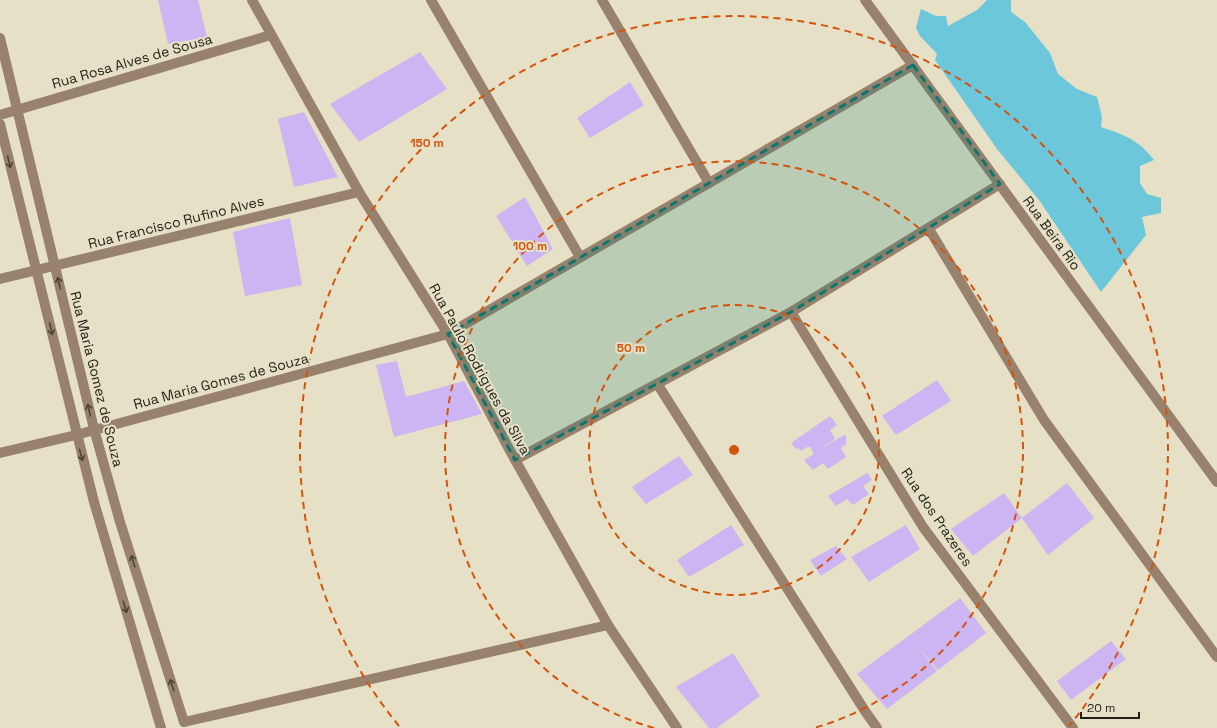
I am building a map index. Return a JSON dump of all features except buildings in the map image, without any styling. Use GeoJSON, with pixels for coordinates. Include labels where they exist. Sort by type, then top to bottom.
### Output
{"type":"FeatureCollection","features":[{"type":"Feature","properties":{"kind":"street","name":"Rua Paulo Rodrigues da Silva"},"geometry":{"type":"LineString","coordinates":[[252,0],[359,192],[448,334],[515,460],[608,624],[677,728]]}},
{"type":"Feature","properties":{"kind":"street"},"geometry":{"type":"LineString","coordinates":[[431,0],[580,257]]}},
{"type":"Feature","properties":{"kind":"street"},"geometry":{"type":"LineString","coordinates":[[602,0],[709,183]]}},
{"type":"Feature","properties":{"kind":"street","name":"Rua Beira Rio"},"geometry":{"type":"LineString","coordinates":[[865,0],[1217,482]]}},
{"type":"Feature","properties":{"kind":"street","name":"Rua Rosa Alves de Sousa"},"geometry":{"type":"LineString","coordinates":[[0,115],[271,35]]}},
{"type":"Feature","properties":{"kind":"street","name":"Rua Maria Gomez de Souza"},"geometry":{"type":"LineString","coordinates":[[0,38],[94,429],[120,522],[183,725]]}},
{"type":"Feature","properties":{"kind":"street","name":"Rua Maria Gomes de Souza"},"geometry":{"type":"LineString","coordinates":[[0,453],[76,435],[448,334],[913,65]]}},
{"type":"Feature","properties":{"kind":"street"},"geometry":{"type":"LineString","coordinates":[[0,124],[76,435],[94,502],[161,728]]}},
{"type":"Feature","properties":{"kind":"street"},"geometry":{"type":"LineString","coordinates":[[515,460],[658,385],[791,312],[929,229],[1000,184]]}},
{"type":"Feature","properties":{"kind":"street","name":"Rua Francisco Rufino Alves"},"geometry":{"type":"LineString","coordinates":[[0,279],[359,192]]}},
{"type":"Feature","properties":{"kind":"street"},"geometry":{"type":"LineString","coordinates":[[929,229],[1044,420],[1217,657]]}},
{"type":"Feature","properties":{"kind":"street","name":"Rua dos Prazeres"},"geometry":{"type":"LineString","coordinates":[[791,312],[923,527],[1073,728]]}},
{"type":"Feature","properties":{"kind":"street"},"geometry":{"type":"LineString","coordinates":[[658,385],[865,711],[878,728]]}},
{"type":"Feature","properties":{"kind":"street"},"geometry":{"type":"LineString","coordinates":[[183,725],[608,624]]}},
{"type":"Feature","properties":{"kind":"highlighted area"},"geometry":{"type":"Polygon","coordinates":[[[913,65],[1000,184],[791,312],[515,460],[448,334],[913,65]]]}},
{"type":"Feature","properties":{"kind":"water"},"geometry":{"type":"Polygon","coordinates":[[[987,0],[1011,0],[1011,12],[1025,22],[1050,53],[1058,74],[1077,89],[1097,97],[1102,117],[1101,127],[1131,139],[1143,148],[1154,160],[1140,166],[1140,183],[1147,194],[1161,198],[1161,213],[1142,217],[1146,235],[1101,292],[1039,200],[997,149],[935,60],[937,54],[920,36],[916,28],[921,9],[936,16],[946,16],[948,26],[977,10],[987,0]]]}}]}
